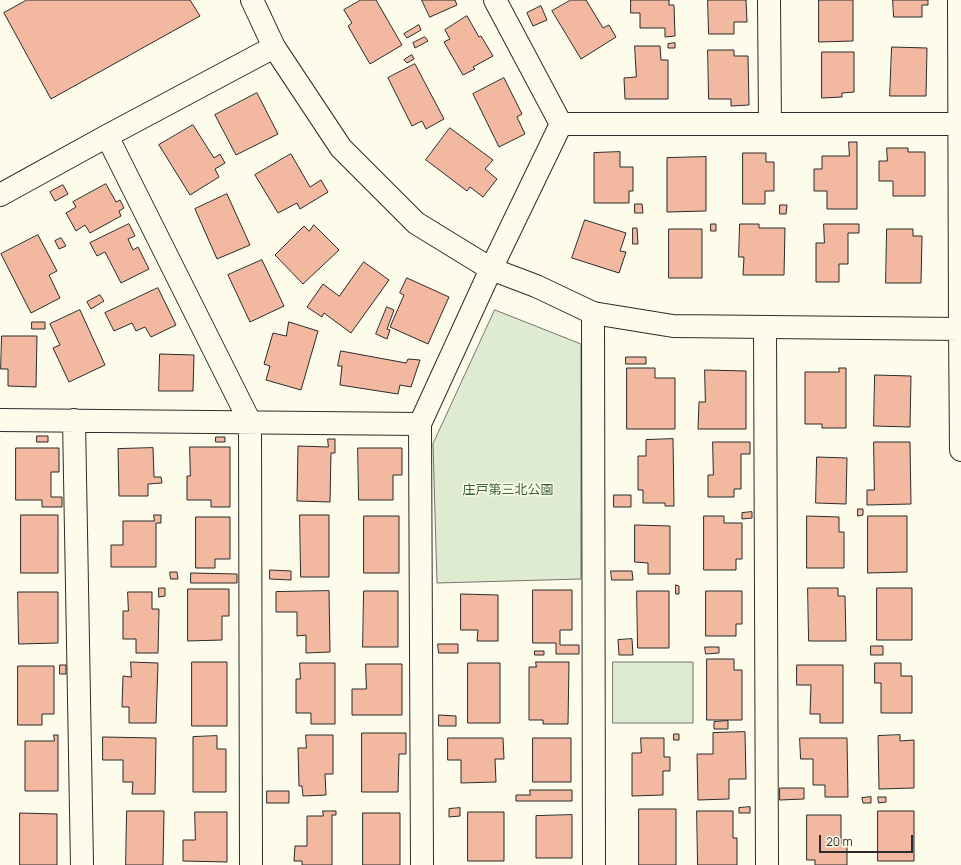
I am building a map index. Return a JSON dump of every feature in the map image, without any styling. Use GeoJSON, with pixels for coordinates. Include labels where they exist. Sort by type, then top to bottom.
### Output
{"type":"FeatureCollection","features":[{"type":"Feature","properties":{"kind":"street"},"geometry":{"type":"LineString","coordinates":[[252,0],[274,47],[341,148],[416,223],[491,269],[536,286],[593,312],[672,326],[961,329]]}},
{"type":"Feature","properties":{"kind":"street"},"geometry":{"type":"LineString","coordinates":[[496,0],[561,124]]}},
{"type":"Feature","properties":{"kind":"street"},"geometry":{"type":"LineString","coordinates":[[769,0],[770,124]]}},
{"type":"Feature","properties":{"kind":"street"},"geometry":{"type":"LineString","coordinates":[[959,0],[961,450]]}},
{"type":"Feature","properties":{"kind":"street"},"geometry":{"type":"LineString","coordinates":[[0,195],[274,47]]}},
{"type":"Feature","properties":{"kind":"street"},"geometry":{"type":"LineString","coordinates":[[561,124],[959,124]]}},
{"type":"Feature","properties":{"kind":"street"},"geometry":{"type":"LineString","coordinates":[[422,865],[420,424],[491,269],[561,124]]}},
{"type":"Feature","properties":{"kind":"street"},"geometry":{"type":"LineString","coordinates":[[107,136],[250,422],[251,865]]}},
{"type":"Feature","properties":{"kind":"street"},"geometry":{"type":"LineString","coordinates":[[593,312],[594,865]]}},
{"type":"Feature","properties":{"kind":"street"},"geometry":{"type":"LineString","coordinates":[[765,328],[767,865]]}},
{"type":"Feature","properties":{"kind":"street"},"geometry":{"type":"LineString","coordinates":[[0,420],[420,424]]}},
{"type":"Feature","properties":{"kind":"street"},"geometry":{"type":"LineString","coordinates":[[74,420],[82,865]]}},
{"type":"Feature","properties":{"kind":"green space","name":"庄戸第三北公園"},"geometry":{"type":"Polygon","coordinates":[[[495,310],[581,344],[581,579],[437,583],[433,444],[495,310]]]}},
{"type":"Feature","properties":{"kind":"green space"},"geometry":{"type":"Polygon","coordinates":[[[613,662],[693,662],[693,723],[613,723],[613,662]]]}},
{"type":"Feature","properties":{"kind":"building"},"geometry":{"type":"Polygon","coordinates":[[[27,0],[190,0],[200,16],[51,99],[4,13],[27,0]]]}},
{"type":"Feature","properties":{"kind":"building"},"geometry":{"type":"Polygon","coordinates":[[[361,0],[376,0],[402,45],[370,64],[348,26],[352,23],[344,10],[361,0]]]}},
{"type":"Feature","properties":{"kind":"building"},"geometry":{"type":"Polygon","coordinates":[[[422,0],[455,0],[457,5],[430,17],[422,0]]]}},
{"type":"Feature","properties":{"kind":"building"},"geometry":{"type":"Polygon","coordinates":[[[571,0],[586,0],[603,28],[609,25],[616,37],[581,59],[552,11],[571,0]]]}},
{"type":"Feature","properties":{"kind":"building"},"geometry":{"type":"Polygon","coordinates":[[[631,0],[669,0],[669,5],[674,5],[675,36],[665,37],[665,28],[640,28],[640,13],[631,13],[631,0]]]}},
{"type":"Feature","properties":{"kind":"building"},"geometry":{"type":"Polygon","coordinates":[[[708,0],[746,0],[747,22],[734,22],[734,34],[709,34],[708,0]]]}},
{"type":"Feature","properties":{"kind":"building"},"geometry":{"type":"Polygon","coordinates":[[[819,0],[853,0],[853,41],[819,42],[819,0]]]}},
{"type":"Feature","properties":{"kind":"building"},"geometry":{"type":"Polygon","coordinates":[[[893,0],[928,0],[928,5],[922,5],[922,17],[894,17],[893,0]]]}},
{"type":"Feature","properties":{"kind":"building"},"geometry":{"type":"Polygon","coordinates":[[[541,6],[547,20],[533,26],[527,13],[541,6]]]}},
{"type":"Feature","properties":{"kind":"building"},"geometry":{"type":"Polygon","coordinates":[[[467,16],[479,37],[481,36],[493,56],[473,67],[475,69],[463,75],[444,42],[450,39],[445,30],[467,16]]]}},
{"type":"Feature","properties":{"kind":"building"},"geometry":{"type":"Polygon","coordinates":[[[419,25],[421,30],[407,38],[404,34],[419,25]]]}},
{"type":"Feature","properties":{"kind":"building"},"geometry":{"type":"Polygon","coordinates":[[[425,37],[428,41],[415,48],[413,43],[425,37]]]}},
{"type":"Feature","properties":{"kind":"building"},"geometry":{"type":"Polygon","coordinates":[[[675,43],[675,48],[668,48],[668,44],[675,43]]]}},
{"type":"Feature","properties":{"kind":"building"},"geometry":{"type":"Polygon","coordinates":[[[635,46],[660,46],[661,60],[668,60],[668,99],[625,99],[624,78],[636,77],[635,46]]]}},
{"type":"Feature","properties":{"kind":"building"},"geometry":{"type":"Polygon","coordinates":[[[892,47],[927,48],[926,96],[890,96],[892,47]]]}},
{"type":"Feature","properties":{"kind":"building"},"geometry":{"type":"Polygon","coordinates":[[[708,50],[734,50],[734,56],[748,56],[749,105],[731,106],[731,99],[709,99],[708,50]]]}},
{"type":"Feature","properties":{"kind":"building"},"geometry":{"type":"Polygon","coordinates":[[[822,52],[854,52],[854,92],[842,93],[842,97],[822,98],[822,52]]]}},
{"type":"Feature","properties":{"kind":"building"},"geometry":{"type":"Polygon","coordinates":[[[412,55],[414,59],[407,63],[404,60],[412,55]]]}},
{"type":"Feature","properties":{"kind":"building"},"geometry":{"type":"Polygon","coordinates":[[[415,64],[444,119],[426,129],[422,121],[412,126],[388,78],[415,64]]]}},
{"type":"Feature","properties":{"kind":"building"},"geometry":{"type":"Polygon","coordinates":[[[504,78],[522,114],[517,117],[525,134],[499,147],[473,94],[504,78]]]}},
{"type":"Feature","properties":{"kind":"building"},"geometry":{"type":"Polygon","coordinates":[[[257,93],[278,134],[236,155],[215,115],[257,93]]]}},
{"type":"Feature","properties":{"kind":"building"},"geometry":{"type":"Polygon","coordinates":[[[193,125],[214,158],[220,154],[225,163],[215,169],[219,177],[190,195],[159,145],[193,125]]]}},
{"type":"Feature","properties":{"kind":"building"},"geometry":{"type":"Polygon","coordinates":[[[450,128],[493,160],[485,169],[497,179],[483,197],[470,187],[467,191],[426,160],[450,128]]]}},
{"type":"Feature","properties":{"kind":"building"},"geometry":{"type":"Polygon","coordinates":[[[849,142],[857,142],[857,209],[827,209],[827,191],[814,191],[814,169],[822,169],[822,156],[849,156],[849,142]]]}},
{"type":"Feature","properties":{"kind":"building"},"geometry":{"type":"Polygon","coordinates":[[[887,148],[908,148],[908,152],[925,152],[925,196],[893,196],[893,181],[879,181],[879,161],[887,161],[887,148]]]}},
{"type":"Feature","properties":{"kind":"building"},"geometry":{"type":"Polygon","coordinates":[[[620,152],[620,167],[633,167],[633,191],[629,191],[629,203],[594,203],[594,153],[620,152]]]}},
{"type":"Feature","properties":{"kind":"building"},"geometry":{"type":"Polygon","coordinates":[[[743,153],[766,153],[766,162],[774,162],[774,191],[765,191],[765,204],[743,204],[743,153]]]}},
{"type":"Feature","properties":{"kind":"building"},"geometry":{"type":"Polygon","coordinates":[[[291,154],[310,187],[321,180],[328,192],[300,209],[297,203],[278,213],[255,175],[291,154]]]}},
{"type":"Feature","properties":{"kind":"building"},"geometry":{"type":"Polygon","coordinates":[[[706,157],[706,211],[667,212],[667,158],[706,157]]]}},
{"type":"Feature","properties":{"kind":"building"},"geometry":{"type":"Polygon","coordinates":[[[106,184],[116,202],[120,200],[124,208],[119,211],[121,216],[90,233],[85,225],[76,231],[66,213],[76,207],[73,202],[106,184]]]}},
{"type":"Feature","properties":{"kind":"building"},"geometry":{"type":"Polygon","coordinates":[[[63,185],[68,194],[55,201],[50,192],[63,185]]]}},
{"type":"Feature","properties":{"kind":"building"},"geometry":{"type":"Polygon","coordinates":[[[227,194],[250,245],[217,259],[195,209],[227,194]]]}},
{"type":"Feature","properties":{"kind":"building"},"geometry":{"type":"Polygon","coordinates":[[[635,204],[642,204],[643,213],[635,213],[635,204]]]}},
{"type":"Feature","properties":{"kind":"building"},"geometry":{"type":"Polygon","coordinates":[[[780,205],[787,205],[786,214],[780,214],[780,205]]]}},
{"type":"Feature","properties":{"kind":"building"},"geometry":{"type":"Polygon","coordinates":[[[585,220],[626,233],[620,251],[626,252],[619,273],[572,258],[585,220]]]}},
{"type":"Feature","properties":{"kind":"building"},"geometry":{"type":"Polygon","coordinates":[[[129,224],[135,236],[128,239],[133,250],[138,247],[149,269],[121,283],[105,252],[97,256],[90,243],[129,224]]]}},
{"type":"Feature","properties":{"kind":"building"},"geometry":{"type":"Polygon","coordinates":[[[711,224],[716,224],[716,231],[711,231],[711,224]]]}},
{"type":"Feature","properties":{"kind":"building"},"geometry":{"type":"Polygon","coordinates":[[[740,224],[759,224],[759,228],[785,228],[784,275],[743,275],[744,257],[739,257],[740,224]]]}},
{"type":"Feature","properties":{"kind":"building"},"geometry":{"type":"Polygon","coordinates":[[[824,224],[859,224],[859,233],[848,233],[848,264],[839,264],[839,282],[816,282],[816,243],[824,243],[824,224]]]}},
{"type":"Feature","properties":{"kind":"building"},"geometry":{"type":"Polygon","coordinates":[[[314,225],[339,250],[303,284],[275,255],[304,226],[309,231],[314,225]]]}},
{"type":"Feature","properties":{"kind":"building"},"geometry":{"type":"Polygon","coordinates":[[[633,228],[637,228],[638,244],[633,244],[633,228]]]}},
{"type":"Feature","properties":{"kind":"building"},"geometry":{"type":"Polygon","coordinates":[[[669,229],[702,229],[702,278],[669,278],[669,229]]]}},
{"type":"Feature","properties":{"kind":"building"},"geometry":{"type":"Polygon","coordinates":[[[887,229],[913,229],[913,236],[922,236],[921,283],[886,283],[887,229]]]}},
{"type":"Feature","properties":{"kind":"building"},"geometry":{"type":"Polygon","coordinates":[[[38,235],[57,271],[49,275],[60,298],[31,313],[1,254],[38,235]]]}},
{"type":"Feature","properties":{"kind":"building"},"geometry":{"type":"Polygon","coordinates":[[[61,238],[66,246],[59,249],[55,241],[61,238]]]}},
{"type":"Feature","properties":{"kind":"building"},"geometry":{"type":"Polygon","coordinates":[[[262,260],[284,306],[250,322],[228,275],[262,260]]]}},
{"type":"Feature","properties":{"kind":"building"},"geometry":{"type":"Polygon","coordinates":[[[364,262],[389,280],[351,333],[324,313],[322,317],[307,307],[323,284],[339,296],[364,262]]]}},
{"type":"Feature","properties":{"kind":"building"},"geometry":{"type":"Polygon","coordinates":[[[407,278],[449,297],[428,344],[390,327],[404,295],[400,293],[407,278]]]}},
{"type":"Feature","properties":{"kind":"building"},"geometry":{"type":"Polygon","coordinates":[[[158,288],[176,325],[151,337],[145,327],[136,331],[132,323],[114,331],[105,313],[158,288]]]}},
{"type":"Feature","properties":{"kind":"building"},"geometry":{"type":"Polygon","coordinates":[[[100,295],[104,301],[91,309],[87,302],[100,295]]]}},
{"type":"Feature","properties":{"kind":"building"},"geometry":{"type":"Polygon","coordinates":[[[387,307],[394,310],[387,329],[390,330],[387,339],[376,334],[387,307]]]}},
{"type":"Feature","properties":{"kind":"building"},"geometry":{"type":"Polygon","coordinates":[[[80,310],[105,365],[69,382],[53,348],[60,345],[50,324],[80,310]]]}},
{"type":"Feature","properties":{"kind":"building"},"geometry":{"type":"Polygon","coordinates":[[[32,322],[45,322],[45,329],[32,329],[32,322]]]}},
{"type":"Feature","properties":{"kind":"building"},"geometry":{"type":"Polygon","coordinates":[[[289,322],[318,331],[301,390],[266,380],[270,366],[264,364],[273,333],[286,336],[289,322]]]}},
{"type":"Feature","properties":{"kind":"building"},"geometry":{"type":"Polygon","coordinates":[[[2,336],[37,336],[36,387],[8,386],[8,369],[1,369],[2,336]]]}},
{"type":"Feature","properties":{"kind":"building"},"geometry":{"type":"Polygon","coordinates":[[[341,351],[406,363],[408,359],[420,360],[411,387],[400,385],[398,394],[340,385],[342,366],[338,366],[341,351]]]}},
{"type":"Feature","properties":{"kind":"building"},"geometry":{"type":"Polygon","coordinates":[[[160,354],[194,355],[193,391],[159,391],[160,354]]]}},
{"type":"Feature","properties":{"kind":"building"},"geometry":{"type":"Polygon","coordinates":[[[626,357],[646,357],[646,364],[626,364],[626,357]]]}},
{"type":"Feature","properties":{"kind":"building"},"geometry":{"type":"Polygon","coordinates":[[[627,368],[655,368],[655,378],[675,378],[675,429],[627,429],[627,368]]]}},
{"type":"Feature","properties":{"kind":"building"},"geometry":{"type":"Polygon","coordinates":[[[839,368],[846,368],[846,428],[822,428],[822,424],[805,424],[805,372],[839,372],[839,368]]]}},
{"type":"Feature","properties":{"kind":"building"},"geometry":{"type":"Polygon","coordinates":[[[705,370],[746,371],[746,429],[698,429],[699,402],[705,402],[705,370]]]}},
{"type":"Feature","properties":{"kind":"building"},"geometry":{"type":"Polygon","coordinates":[[[875,375],[911,376],[910,427],[874,426],[875,375]]]}},
{"type":"Feature","properties":{"kind":"building"},"geometry":{"type":"Polygon","coordinates":[[[37,436],[48,436],[48,442],[37,442],[37,436]]]}},
{"type":"Feature","properties":{"kind":"building"},"geometry":{"type":"Polygon","coordinates":[[[216,437],[225,437],[225,442],[216,442],[216,437]]]}},
{"type":"Feature","properties":{"kind":"building"},"geometry":{"type":"Polygon","coordinates":[[[328,439],[335,439],[335,453],[331,453],[330,502],[297,501],[298,446],[328,447],[328,439]]]}},
{"type":"Feature","properties":{"kind":"building"},"geometry":{"type":"Polygon","coordinates":[[[673,439],[674,506],[665,506],[665,503],[643,503],[643,490],[638,490],[638,456],[646,456],[646,440],[673,439]]]}},
{"type":"Feature","properties":{"kind":"building"},"geometry":{"type":"Polygon","coordinates":[[[713,442],[750,442],[750,454],[741,454],[741,489],[734,489],[734,497],[708,497],[708,475],[713,475],[713,442]]]}},
{"type":"Feature","properties":{"kind":"building"},"geometry":{"type":"Polygon","coordinates":[[[874,442],[910,442],[911,504],[867,505],[867,490],[874,490],[874,442]]]}},
{"type":"Feature","properties":{"kind":"building"},"geometry":{"type":"Polygon","coordinates":[[[190,447],[230,447],[230,507],[211,507],[211,500],[187,500],[187,476],[190,476],[190,447]]]}},
{"type":"Feature","properties":{"kind":"building"},"geometry":{"type":"Polygon","coordinates":[[[16,448],[59,448],[59,472],[51,472],[51,497],[62,497],[62,507],[42,507],[42,500],[16,500],[16,448]]]}},
{"type":"Feature","properties":{"kind":"building"},"geometry":{"type":"Polygon","coordinates":[[[153,448],[154,477],[161,477],[162,483],[148,484],[148,496],[119,496],[118,449],[153,448]]]}},
{"type":"Feature","properties":{"kind":"building"},"geometry":{"type":"Polygon","coordinates":[[[358,448],[402,448],[402,475],[393,475],[393,500],[359,500],[358,448]]]}},
{"type":"Feature","properties":{"kind":"building"},"geometry":{"type":"Polygon","coordinates":[[[817,457],[847,458],[846,504],[816,503],[817,457]]]}},
{"type":"Feature","properties":{"kind":"building"},"geometry":{"type":"Polygon","coordinates":[[[614,495],[631,495],[631,507],[614,507],[614,495]]]}},
{"type":"Feature","properties":{"kind":"building"},"geometry":{"type":"Polygon","coordinates":[[[858,509],[863,509],[863,515],[858,516],[858,509]]]}},
{"type":"Feature","properties":{"kind":"building"},"geometry":{"type":"Polygon","coordinates":[[[752,512],[752,518],[742,519],[742,513],[752,512]]]}},
{"type":"Feature","properties":{"kind":"building"},"geometry":{"type":"Polygon","coordinates":[[[21,515],[58,515],[58,573],[21,573],[21,515]]]}},
{"type":"Feature","properties":{"kind":"building"},"geometry":{"type":"Polygon","coordinates":[[[154,515],[161,515],[161,523],[156,523],[156,567],[111,567],[111,545],[123,545],[123,521],[154,521],[154,515]]]}},
{"type":"Feature","properties":{"kind":"building"},"geometry":{"type":"Polygon","coordinates":[[[300,515],[329,515],[329,577],[301,577],[300,515]]]}},
{"type":"Feature","properties":{"kind":"building"},"geometry":{"type":"Polygon","coordinates":[[[364,516],[399,516],[399,573],[364,573],[364,516]]]}},
{"type":"Feature","properties":{"kind":"building"},"geometry":{"type":"Polygon","coordinates":[[[704,516],[724,516],[724,523],[742,523],[742,559],[736,559],[736,570],[704,570],[704,516]]]}},
{"type":"Feature","properties":{"kind":"building"},"geometry":{"type":"Polygon","coordinates":[[[807,516],[839,517],[839,532],[844,532],[844,568],[807,568],[807,516]]]}},
{"type":"Feature","properties":{"kind":"building"},"geometry":{"type":"Polygon","coordinates":[[[868,516],[907,516],[907,572],[868,573],[868,516]]]}},
{"type":"Feature","properties":{"kind":"building"},"geometry":{"type":"Polygon","coordinates":[[[196,517],[230,517],[230,559],[215,559],[215,568],[196,568],[196,517]]]}},
{"type":"Feature","properties":{"kind":"building"},"geometry":{"type":"Polygon","coordinates":[[[635,525],[670,526],[670,574],[648,574],[648,563],[635,562],[635,525]]]}},
{"type":"Feature","properties":{"kind":"building"},"geometry":{"type":"Polygon","coordinates":[[[270,570],[291,571],[291,580],[270,579],[270,570]]]}},
{"type":"Feature","properties":{"kind":"building"},"geometry":{"type":"Polygon","coordinates":[[[611,571],[632,571],[633,580],[612,580],[611,571]]]}},
{"type":"Feature","properties":{"kind":"building"},"geometry":{"type":"Polygon","coordinates":[[[170,572],[177,572],[178,579],[171,579],[170,572]]]}},
{"type":"Feature","properties":{"kind":"building"},"geometry":{"type":"Polygon","coordinates":[[[191,573],[237,574],[237,583],[191,583],[191,573]]]}},
{"type":"Feature","properties":{"kind":"building"},"geometry":{"type":"Polygon","coordinates":[[[676,585],[679,586],[679,594],[676,594],[676,585]]]}},
{"type":"Feature","properties":{"kind":"building"},"geometry":{"type":"Polygon","coordinates":[[[159,588],[165,588],[165,596],[159,597],[159,588]]]}},
{"type":"Feature","properties":{"kind":"building"},"geometry":{"type":"Polygon","coordinates":[[[808,588],[838,588],[838,596],[845,596],[846,641],[809,641],[808,588]]]}},
{"type":"Feature","properties":{"kind":"building"},"geometry":{"type":"Polygon","coordinates":[[[877,588],[912,588],[912,640],[877,640],[877,588]]]}},
{"type":"Feature","properties":{"kind":"building"},"geometry":{"type":"Polygon","coordinates":[[[188,589],[229,589],[229,616],[222,616],[222,640],[188,641],[188,589]]]}},
{"type":"Feature","properties":{"kind":"building"},"geometry":{"type":"Polygon","coordinates":[[[533,590],[572,590],[572,630],[560,630],[560,645],[579,645],[579,654],[556,654],[556,643],[533,643],[533,590]]]}},
{"type":"Feature","properties":{"kind":"building"},"geometry":{"type":"Polygon","coordinates":[[[329,591],[330,652],[306,653],[306,635],[297,636],[297,612],[276,612],[276,592],[329,591]]]}},
{"type":"Feature","properties":{"kind":"building"},"geometry":{"type":"Polygon","coordinates":[[[364,591],[398,591],[398,647],[363,647],[364,591]]]}},
{"type":"Feature","properties":{"kind":"building"},"geometry":{"type":"Polygon","coordinates":[[[637,591],[669,591],[669,648],[638,648],[637,591]]]}},
{"type":"Feature","properties":{"kind":"building"},"geometry":{"type":"Polygon","coordinates":[[[706,591],[742,591],[742,624],[736,624],[736,636],[706,636],[706,591]]]}},
{"type":"Feature","properties":{"kind":"building"},"geometry":{"type":"Polygon","coordinates":[[[18,592],[58,592],[58,643],[19,644],[18,592]]]}},
{"type":"Feature","properties":{"kind":"building"},"geometry":{"type":"Polygon","coordinates":[[[128,592],[152,592],[152,609],[159,609],[158,653],[136,653],[136,639],[123,639],[123,611],[128,611],[128,592]]]}},
{"type":"Feature","properties":{"kind":"building"},"geometry":{"type":"Polygon","coordinates":[[[461,594],[498,595],[498,641],[477,641],[478,630],[461,630],[461,594]]]}},
{"type":"Feature","properties":{"kind":"building"},"geometry":{"type":"Polygon","coordinates":[[[632,639],[633,655],[619,655],[618,640],[632,639]]]}},
{"type":"Feature","properties":{"kind":"building"},"geometry":{"type":"Polygon","coordinates":[[[438,644],[458,644],[458,653],[439,653],[438,644]]]}},
{"type":"Feature","properties":{"kind":"building"},"geometry":{"type":"Polygon","coordinates":[[[871,646],[883,646],[883,655],[871,655],[871,646]]]}},
{"type":"Feature","properties":{"kind":"building"},"geometry":{"type":"Polygon","coordinates":[[[705,647],[719,647],[719,653],[706,654],[705,647]]]}},
{"type":"Feature","properties":{"kind":"building"},"geometry":{"type":"Polygon","coordinates":[[[535,651],[544,651],[544,655],[535,655],[535,651]]]}},
{"type":"Feature","properties":{"kind":"building"},"geometry":{"type":"Polygon","coordinates":[[[707,659],[734,659],[734,670],[742,670],[742,720],[707,720],[707,659]]]}},
{"type":"Feature","properties":{"kind":"building"},"geometry":{"type":"Polygon","coordinates":[[[131,662],[158,663],[156,723],[129,723],[129,707],[122,707],[123,676],[131,677],[131,662]]]}},
{"type":"Feature","properties":{"kind":"building"},"geometry":{"type":"Polygon","coordinates":[[[192,662],[227,662],[227,726],[192,726],[192,662]]]}},
{"type":"Feature","properties":{"kind":"building"},"geometry":{"type":"Polygon","coordinates":[[[536,662],[569,662],[568,724],[543,724],[543,720],[529,720],[529,667],[536,667],[536,662]]]}},
{"type":"Feature","properties":{"kind":"building"},"geometry":{"type":"Polygon","coordinates":[[[300,663],[335,663],[335,724],[311,724],[311,713],[296,713],[296,679],[300,679],[300,663]]]}},
{"type":"Feature","properties":{"kind":"building"},"geometry":{"type":"Polygon","coordinates":[[[468,663],[500,663],[500,723],[468,723],[468,663]]]}},
{"type":"Feature","properties":{"kind":"building"},"geometry":{"type":"Polygon","coordinates":[[[875,663],[901,663],[901,676],[912,676],[912,713],[881,713],[881,683],[875,683],[875,663]]]}},
{"type":"Feature","properties":{"kind":"building"},"geometry":{"type":"Polygon","coordinates":[[[366,664],[402,664],[402,715],[352,715],[352,689],[366,689],[366,664]]]}},
{"type":"Feature","properties":{"kind":"building"},"geometry":{"type":"Polygon","coordinates":[[[60,665],[66,665],[66,674],[60,674],[60,665]]]}},
{"type":"Feature","properties":{"kind":"building"},"geometry":{"type":"Polygon","coordinates":[[[797,665],[843,665],[843,723],[820,723],[820,714],[810,714],[811,685],[797,685],[797,665]]]}},
{"type":"Feature","properties":{"kind":"building"},"geometry":{"type":"Polygon","coordinates":[[[18,666],[54,666],[54,714],[42,714],[42,725],[18,725],[18,666]]]}},
{"type":"Feature","properties":{"kind":"building"},"geometry":{"type":"Polygon","coordinates":[[[439,715],[456,716],[456,726],[439,726],[439,715]]]}},
{"type":"Feature","properties":{"kind":"building"},"geometry":{"type":"Polygon","coordinates":[[[728,721],[728,729],[714,729],[714,722],[728,721]]]}},
{"type":"Feature","properties":{"kind":"building"},"geometry":{"type":"Polygon","coordinates":[[[745,732],[746,779],[729,779],[729,799],[698,800],[697,754],[713,754],[713,733],[745,732]]]}},
{"type":"Feature","properties":{"kind":"building"},"geometry":{"type":"Polygon","coordinates":[[[362,733],[406,733],[406,754],[399,754],[398,792],[362,792],[362,733]]]}},
{"type":"Feature","properties":{"kind":"building"},"geometry":{"type":"Polygon","coordinates":[[[674,734],[679,734],[679,740],[674,740],[674,734]]]}},
{"type":"Feature","properties":{"kind":"building"},"geometry":{"type":"Polygon","coordinates":[[[54,735],[58,735],[58,791],[25,791],[25,741],[54,741],[54,735]]]}},
{"type":"Feature","properties":{"kind":"building"},"geometry":{"type":"Polygon","coordinates":[[[306,735],[333,735],[333,774],[325,774],[326,795],[303,796],[302,786],[299,786],[298,748],[306,748],[306,735]]]}},
{"type":"Feature","properties":{"kind":"building"},"geometry":{"type":"Polygon","coordinates":[[[900,735],[900,741],[914,740],[914,788],[879,789],[878,736],[900,735]]]}},
{"type":"Feature","properties":{"kind":"building"},"geometry":{"type":"Polygon","coordinates":[[[217,736],[217,749],[226,749],[226,792],[193,792],[193,737],[217,736]]]}},
{"type":"Feature","properties":{"kind":"building"},"geometry":{"type":"Polygon","coordinates":[[[103,737],[156,738],[155,794],[132,794],[133,782],[123,782],[123,760],[103,760],[103,737]]]}},
{"type":"Feature","properties":{"kind":"building"},"geometry":{"type":"Polygon","coordinates":[[[448,738],[503,738],[504,759],[495,759],[496,782],[461,783],[461,760],[448,760],[448,738]]]}},
{"type":"Feature","properties":{"kind":"building"},"geometry":{"type":"Polygon","coordinates":[[[533,738],[571,738],[571,782],[533,782],[533,738]]]}},
{"type":"Feature","properties":{"kind":"building"},"geometry":{"type":"Polygon","coordinates":[[[641,738],[664,738],[664,757],[670,757],[670,771],[663,771],[663,795],[632,796],[632,753],[641,753],[641,738]]]}},
{"type":"Feature","properties":{"kind":"building"},"geometry":{"type":"Polygon","coordinates":[[[800,738],[847,738],[848,797],[825,797],[825,785],[813,785],[813,759],[801,759],[800,738]]]}},
{"type":"Feature","properties":{"kind":"building"},"geometry":{"type":"Polygon","coordinates":[[[780,788],[804,788],[804,799],[780,800],[780,788]]]}},
{"type":"Feature","properties":{"kind":"building"},"geometry":{"type":"Polygon","coordinates":[[[530,790],[572,790],[572,801],[516,801],[516,795],[530,795],[530,790]]]}},
{"type":"Feature","properties":{"kind":"building"},"geometry":{"type":"Polygon","coordinates":[[[267,791],[289,791],[289,803],[267,803],[267,791]]]}},
{"type":"Feature","properties":{"kind":"building"},"geometry":{"type":"Polygon","coordinates":[[[871,797],[871,803],[863,803],[862,798],[871,797]]]}},
{"type":"Feature","properties":{"kind":"building"},"geometry":{"type":"Polygon","coordinates":[[[878,797],[886,797],[886,802],[879,803],[878,797]]]}},
{"type":"Feature","properties":{"kind":"building"},"geometry":{"type":"Polygon","coordinates":[[[750,807],[750,813],[739,813],[739,808],[750,807]]]}},
{"type":"Feature","properties":{"kind":"building"},"geometry":{"type":"Polygon","coordinates":[[[460,808],[460,816],[449,817],[449,809],[460,808]]]}},
{"type":"Feature","properties":{"kind":"building"},"geometry":{"type":"Polygon","coordinates":[[[639,809],[676,809],[676,865],[639,865],[639,809]]]}},
{"type":"Feature","properties":{"kind":"building"},"geometry":{"type":"Polygon","coordinates":[[[127,811],[164,811],[163,865],[126,865],[127,811]]]}},
{"type":"Feature","properties":{"kind":"building"},"geometry":{"type":"Polygon","coordinates":[[[323,811],[336,811],[336,815],[332,815],[332,865],[302,865],[302,861],[294,861],[295,846],[307,846],[307,816],[323,816],[323,811]]]}},
{"type":"Feature","properties":{"kind":"building"},"geometry":{"type":"Polygon","coordinates":[[[697,811],[733,811],[733,838],[737,838],[737,865],[698,865],[697,811]]]}},
{"type":"Feature","properties":{"kind":"building"},"geometry":{"type":"Polygon","coordinates":[[[878,811],[914,811],[914,861],[878,861],[878,811]]]}},
{"type":"Feature","properties":{"kind":"building"},"geometry":{"type":"Polygon","coordinates":[[[195,812],[227,812],[227,862],[183,861],[183,840],[195,840],[195,812]]]}},
{"type":"Feature","properties":{"kind":"building"},"geometry":{"type":"Polygon","coordinates":[[[468,812],[504,812],[504,861],[468,861],[468,812]]]}},
{"type":"Feature","properties":{"kind":"building"},"geometry":{"type":"Polygon","coordinates":[[[20,813],[57,814],[57,865],[20,865],[20,813]]]}},
{"type":"Feature","properties":{"kind":"building"},"geometry":{"type":"Polygon","coordinates":[[[363,813],[400,813],[400,865],[363,865],[363,813]]]}},
{"type":"Feature","properties":{"kind":"building"},"geometry":{"type":"Polygon","coordinates":[[[572,815],[572,858],[536,858],[536,816],[572,815]]]}},
{"type":"Feature","properties":{"kind":"building"},"geometry":{"type":"Polygon","coordinates":[[[807,815],[841,815],[841,843],[847,843],[847,865],[815,865],[815,860],[807,860],[807,815]]]}}]}
